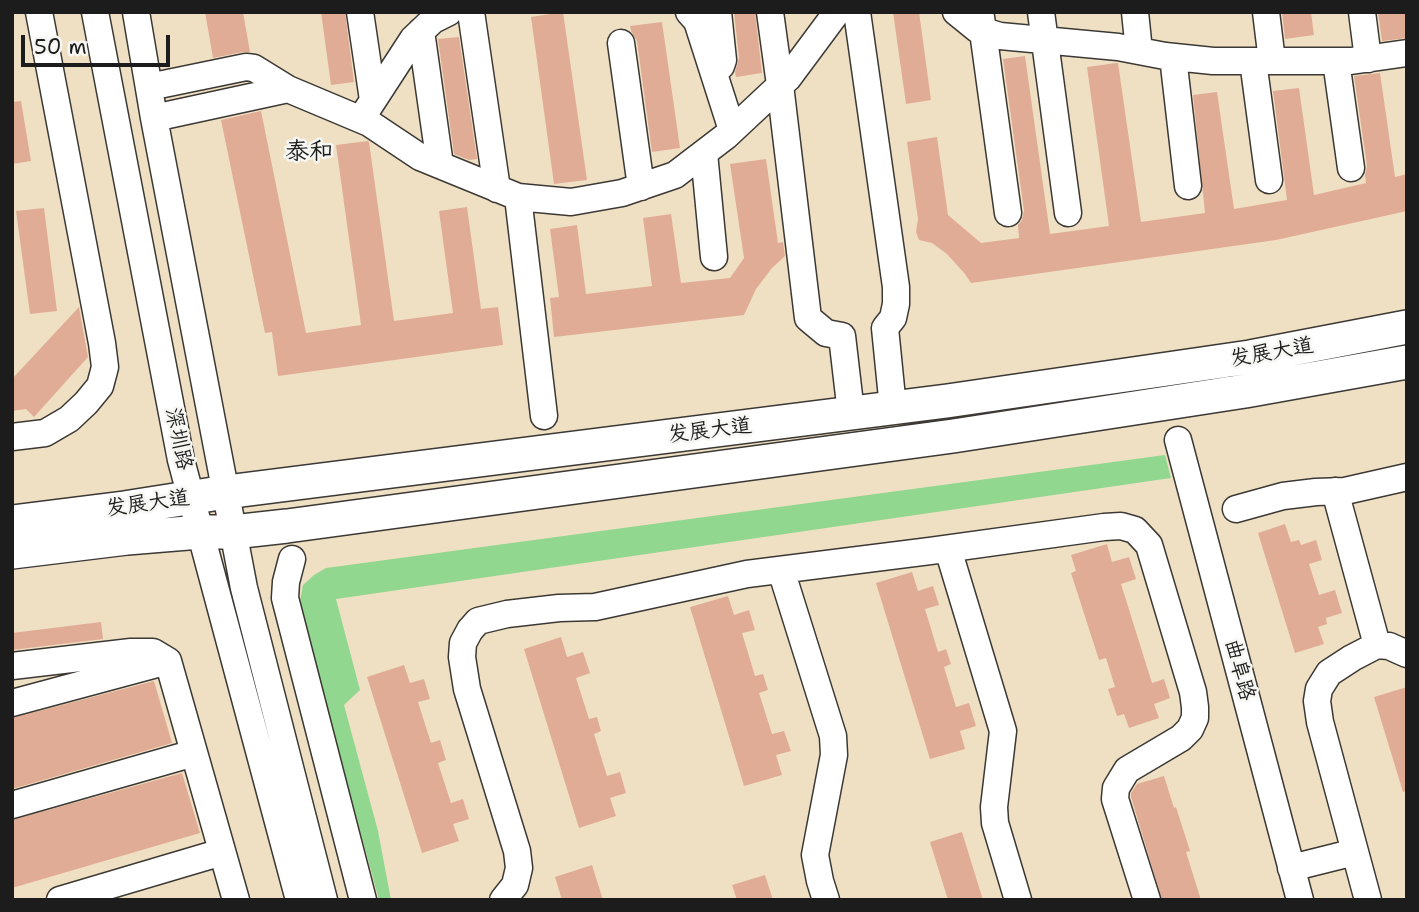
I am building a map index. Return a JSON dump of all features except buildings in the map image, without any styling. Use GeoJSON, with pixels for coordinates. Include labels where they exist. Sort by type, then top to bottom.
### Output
{"type":"FeatureCollection","features":[{"type":"Feature","properties":{"kind":"main road","name":"发展大道"},"geometry":{"type":"LineString","coordinates":[[12,522],[226,492],[893,408],[1250,357],[1407,327]]}},
{"type":"Feature","properties":{"kind":"main road","name":"发展大道"},"geometry":{"type":"LineString","coordinates":[[12,552],[127,538],[233,532],[953,436],[1245,391],[1407,362]]}},
{"type":"Feature","properties":{"kind":"street"},"geometry":{"type":"LineString","coordinates":[[12,437],[45,433],[69,419],[100,386],[106,367],[38,12]]}},
{"type":"Feature","properties":{"kind":"street","name":"深圳路"},"geometry":{"type":"LineString","coordinates":[[95,12],[181,460],[299,900]]}},
{"type":"Feature","properties":{"kind":"street","name":"深圳路"},"geometry":{"type":"LineString","coordinates":[[135,12],[244,588],[324,900]]}},
{"type":"Feature","properties":{"kind":"street"},"geometry":{"type":"LineString","coordinates":[[360,12],[369,123],[420,157],[507,193],[571,202],[622,193],[675,175],[732,130],[788,78],[837,12]]}},
{"type":"Feature","properties":{"kind":"street"},"geometry":{"type":"LineString","coordinates":[[367,110],[413,39],[433,20],[449,12]]}},
{"type":"Feature","properties":{"kind":"street"},"geometry":{"type":"LineString","coordinates":[[471,12],[507,193],[544,416]]}},
{"type":"Feature","properties":{"kind":"street"},"geometry":{"type":"LineString","coordinates":[[689,12],[697,21],[732,130]]}},
{"type":"Feature","properties":{"kind":"street"},"geometry":{"type":"LineString","coordinates":[[716,81],[723,60],[718,12]]}},
{"type":"Feature","properties":{"kind":"street"},"geometry":{"type":"LineString","coordinates":[[770,12],[808,318],[826,333],[842,336],[851,413]]}},
{"type":"Feature","properties":{"kind":"street"},"geometry":{"type":"LineString","coordinates":[[857,12],[896,287],[893,317],[885,328],[893,408]]}},
{"type":"Feature","properties":{"kind":"street"},"geometry":{"type":"LineString","coordinates":[[956,12],[977,29],[982,22]]}},
{"type":"Feature","properties":{"kind":"street"},"geometry":{"type":"LineString","coordinates":[[1041,12],[1068,213]]}},
{"type":"Feature","properties":{"kind":"street"},"geometry":{"type":"LineString","coordinates":[[1135,12],[1139,51]]}},
{"type":"Feature","properties":{"kind":"street"},"geometry":{"type":"LineString","coordinates":[[1266,12],[1263,61],[1269,180]]}},
{"type":"Feature","properties":{"kind":"street"},"geometry":{"type":"LineString","coordinates":[[1362,12],[1368,59]]}},
{"type":"Feature","properties":{"kind":"street"},"geometry":{"type":"LineString","coordinates":[[982,22],[1000,36],[1108,46],[1213,61],[1336,61],[1407,53]]}},
{"type":"Feature","properties":{"kind":"street"},"geometry":{"type":"LineString","coordinates":[[982,22],[1007,213]]}},
{"type":"Feature","properties":{"kind":"street"},"geometry":{"type":"LineString","coordinates":[[421,31],[439,165]]}},
{"type":"Feature","properties":{"kind":"street"},"geometry":{"type":"LineString","coordinates":[[621,43],[642,187]]}},
{"type":"Feature","properties":{"kind":"street"},"geometry":{"type":"LineString","coordinates":[[1173,57],[1188,186]]}},
{"type":"Feature","properties":{"kind":"street"},"geometry":{"type":"LineString","coordinates":[[1336,61],[1351,168]]}},
{"type":"Feature","properties":{"kind":"street"},"geometry":{"type":"LineString","coordinates":[[149,87],[246,67],[260,70],[288,89],[367,110]]}},
{"type":"Feature","properties":{"kind":"street"},"geometry":{"type":"LineString","coordinates":[[154,118],[288,89]]}},
{"type":"Feature","properties":{"kind":"street"},"geometry":{"type":"LineString","coordinates":[[704,153],[714,257]]}},
{"type":"Feature","properties":{"kind":"street","name":"曲阜路"},"geometry":{"type":"LineString","coordinates":[[1178,440],[1296,884]]}},
{"type":"Feature","properties":{"kind":"street"},"geometry":{"type":"LineString","coordinates":[[1236,509],[1283,496],[1345,491],[1407,477]]}},
{"type":"Feature","properties":{"kind":"street"},"geometry":{"type":"LineString","coordinates":[[1335,491],[1377,645]]}},
{"type":"Feature","properties":{"kind":"street"},"geometry":{"type":"LineString","coordinates":[[503,900],[515,885],[519,868],[517,851],[464,673],[463,643],[478,621],[507,614],[595,607],[747,574],[1121,526],[1135,530],[1149,545],[1193,692],[1195,707],[1195,718],[1190,729],[1181,738],[1127,770],[1115,788],[1115,799],[1147,900]]}},
{"type":"Feature","properties":{"kind":"street"},"geometry":{"type":"LineString","coordinates":[[948,549],[1003,731],[995,823],[1018,900]]}},
{"type":"Feature","properties":{"kind":"street"},"geometry":{"type":"LineString","coordinates":[[292,559],[285,598],[363,900]]}},
{"type":"Feature","properties":{"kind":"street"},"geometry":{"type":"LineString","coordinates":[[781,570],[833,736],[834,755],[815,855],[826,900]]}},
{"type":"Feature","properties":{"kind":"street"},"geometry":{"type":"LineString","coordinates":[[1368,900],[1320,722],[1317,701],[1319,689],[1329,673],[1352,658],[1377,645],[1389,646],[1407,654]]}},
{"type":"Feature","properties":{"kind":"street"},"geometry":{"type":"LineString","coordinates":[[12,666],[131,652],[153,652],[167,661],[236,900]]}},
{"type":"Feature","properties":{"kind":"street"},"geometry":{"type":"LineString","coordinates":[[12,703],[167,661]]}},
{"type":"Feature","properties":{"kind":"street"},"geometry":{"type":"LineString","coordinates":[[12,805],[194,752]]}},
{"type":"Feature","properties":{"kind":"street"},"geometry":{"type":"LineString","coordinates":[[60,900],[222,852]]}},
{"type":"Feature","properties":{"kind":"street"},"geometry":{"type":"LineString","coordinates":[[1296,884],[1357,860]]}},
{"type":"Feature","properties":{"kind":"green space"},"geometry":{"type":"Polygon","coordinates":[[[1165,455],[1171,478],[336,599],[360,690],[344,705],[378,831],[391,900],[379,900],[303,622],[300,601],[303,585],[326,568],[1165,455]]]}},
{"type":"Feature","properties":{"kind":"district","name":"泰和"},"geometry":{"type":"Point","coordinates":[309,153]}}]}
